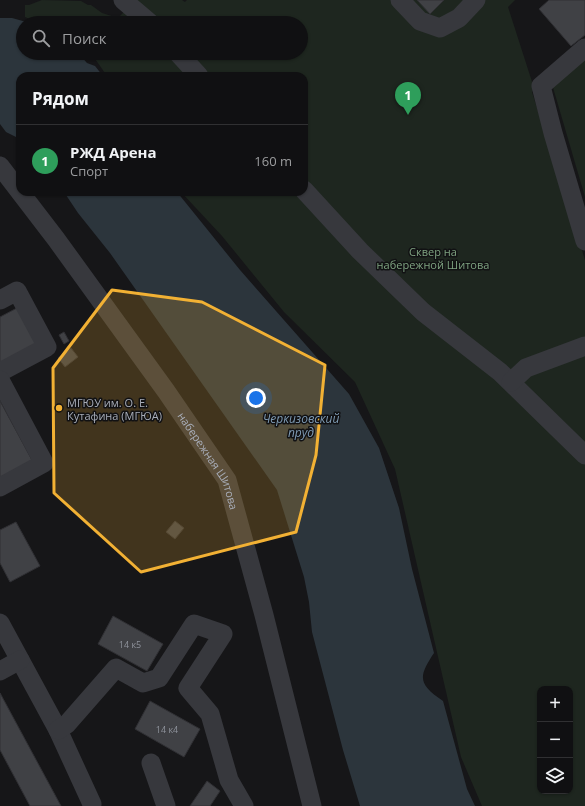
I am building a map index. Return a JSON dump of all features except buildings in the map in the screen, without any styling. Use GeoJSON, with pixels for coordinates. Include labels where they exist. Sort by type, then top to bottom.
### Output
{"type":"FeatureCollection","features":[{"type":"Feature","properties":{"kind":"street"},"geometry":{"type":"LineString","coordinates":[[123,0],[142,16]]}},
{"type":"Feature","properties":{"kind":"street"},"geometry":{"type":"LineString","coordinates":[[400,0],[420,20],[440,28],[459,18],[476,0]]}},
{"type":"Feature","properties":{"kind":"street"},"geometry":{"type":"LineString","coordinates":[[585,48],[541,86],[553,133],[585,241]]}},
{"type":"Feature","properties":{"kind":"street"},"geometry":{"type":"LineString","coordinates":[[184,60],[195,72]]}},
{"type":"Feature","properties":{"kind":"street","name":"набережная Шитова"},"geometry":{"type":"LineString","coordinates":[[0,166],[16,187]]}},
{"type":"Feature","properties":{"kind":"street"},"geometry":{"type":"LineString","coordinates":[[308,194],[360,251],[423,312],[489,362],[585,455]]}},
{"type":"Feature","properties":{"kind":"street","name":"набережная Шитова"},"geometry":{"type":"LineString","coordinates":[[23,196],[125,334],[227,480],[264,615],[312,806]]}},
{"type":"Feature","properties":{"kind":"street"},"geometry":{"type":"LineString","coordinates":[[0,300],[17,291],[47,347],[0,372]]}},
{"type":"Feature","properties":{"kind":"street"},"geometry":{"type":"LineString","coordinates":[[511,382],[526,368],[585,346]]}},
{"type":"Feature","properties":{"kind":"street"},"geometry":{"type":"LineString","coordinates":[[0,380],[44,463],[0,488]]}},
{"type":"Feature","properties":{"kind":"street"},"geometry":{"type":"LineString","coordinates":[[0,622],[58,730],[92,804]]}},
{"type":"Feature","properties":{"kind":"street"},"geometry":{"type":"LineString","coordinates":[[58,730],[67,724],[116,668],[143,683],[159,678],[194,624],[223,634],[188,688],[210,714],[229,780],[244,806]]}},
{"type":"Feature","properties":{"kind":"street"},"geometry":{"type":"LineString","coordinates":[[0,671],[20,660]]}},
{"type":"Feature","properties":{"kind":"street"},"geometry":{"type":"LineString","coordinates":[[151,763],[166,806]]}},
{"type":"Feature","properties":{"kind":"highlighted area"},"geometry":{"type":"Polygon","coordinates":[[[112,290],[202,302],[325,365],[316,455],[296,532],[141,572],[54,493],[53,368],[112,290]]]}},
{"type":"Feature","properties":{"kind":"green space","name":"Сквер на набережной Шитова"},"geometry":{"type":"Polygon","coordinates":[[[42,0],[81,1],[91,5],[102,13],[112,16],[25,16],[25,5],[42,0]]]}},
{"type":"Feature","properties":{"kind":"green space","name":"Сквер на набережной Шитова"},"geometry":{"type":"Polygon","coordinates":[[[136,0],[182,0],[185,2],[187,0],[515,0],[508,7],[534,88],[532,92],[585,260],[585,806],[482,806],[461,757],[395,469],[355,382],[284,312],[222,236],[185,196],[308,196],[308,72],[104,72],[96,60],[308,60],[308,16],[120,16],[136,0]]]}},
{"type":"Feature","properties":{"kind":"green space"},"geometry":{"type":"Polygon","coordinates":[[[585,55],[585,197],[552,84],[585,55]]]}},
{"type":"Feature","properties":{"kind":"water"},"geometry":{"type":"Polygon","coordinates":[[[0,18],[16,19],[16,60],[84,60],[87,63],[95,66],[100,72],[16,72],[16,137],[6,132],[0,124],[0,18]]]}},
{"type":"Feature","properties":{"kind":"water","name":"Черкизовский пруд"},"geometry":{"type":"Polygon","coordinates":[[[67,196],[180,196],[240,270],[349,394],[379,448],[399,508],[412,569],[434,653],[425,668],[423,680],[429,690],[443,701],[467,789],[475,806],[360,806],[343,750],[312,632],[309,602],[304,577],[277,490],[110,253],[78,213],[67,196]]]}},
{"type":"Feature","properties":{"kind":"place","name":"РЖД Арена"},"geometry":{"type":"Point","coordinates":[408,115]}},
{"type":"Feature","properties":{"kind":"place","name":"МГЮУ им. О. Е. Кутафина (МГЮА)"},"geometry":{"type":"Point","coordinates":[59,408]}}]}
